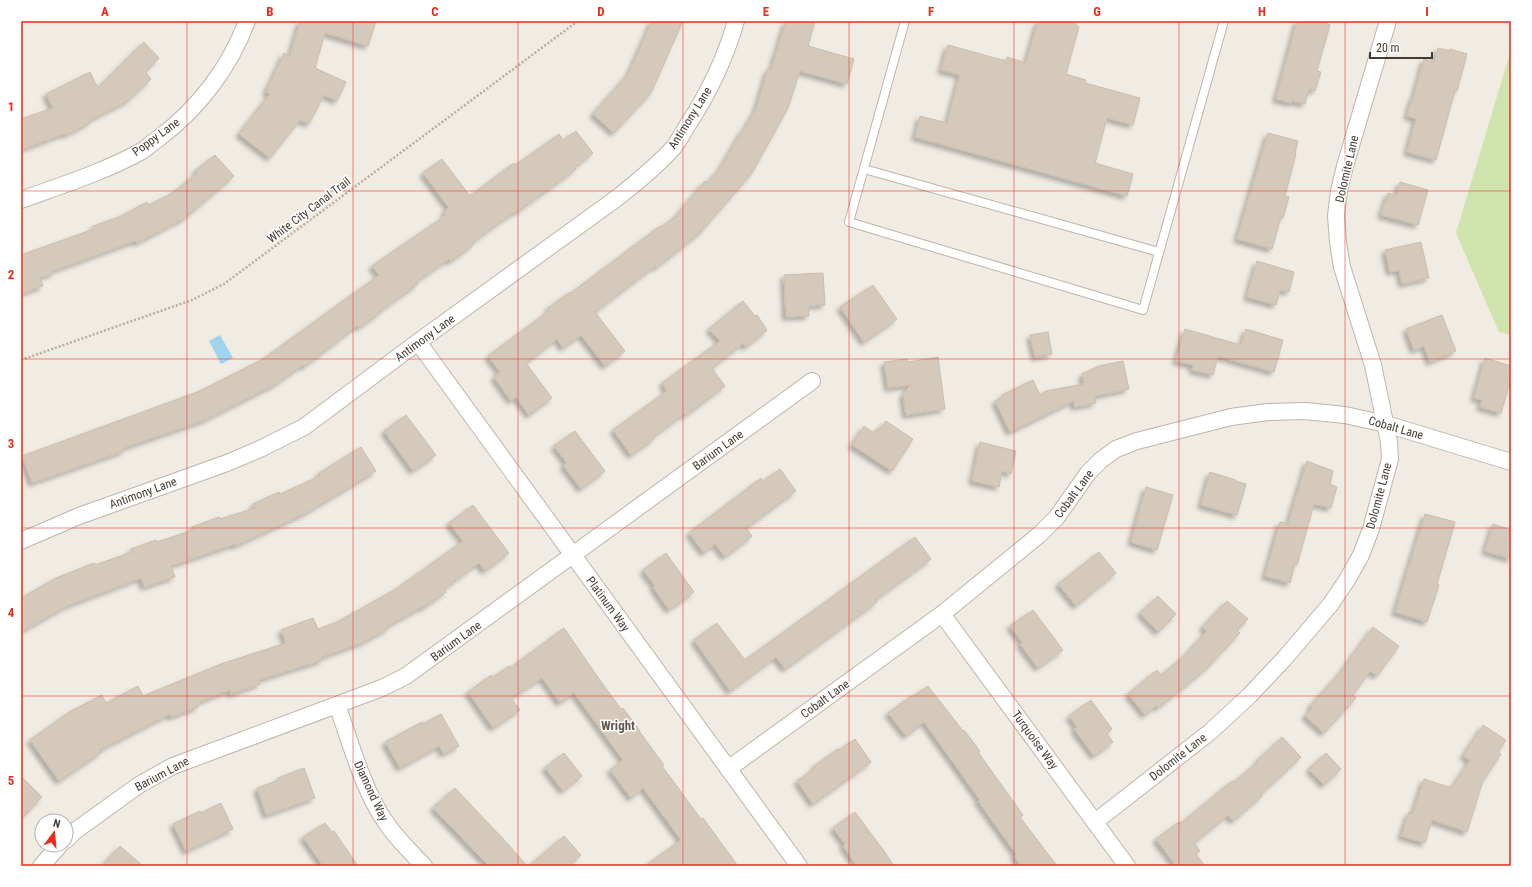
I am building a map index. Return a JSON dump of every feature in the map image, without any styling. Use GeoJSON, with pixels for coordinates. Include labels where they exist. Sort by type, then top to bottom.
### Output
{"type":"FeatureCollection","features":[{"type":"Feature","properties":{"kind":"street","name":"Poppy Lane"},"geometry":{"type":"LineString","coordinates":[[21,200],[109,167],[143,150],[174,127],[202,99],[224,69],[241,38],[248,21]]}},
{"type":"Feature","properties":{"kind":"street","name":"Antimony Lane"},"geometry":{"type":"LineString","coordinates":[[21,541],[79,516],[227,463],[286,437],[304,427],[648,174],[675,145],[698,111],[716,77],[736,21]]}},
{"type":"Feature","properties":{"kind":"street","name":"Dolomite Lane"},"geometry":{"type":"LineString","coordinates":[[1095,822],[1210,732],[1249,696],[1284,659],[1330,605],[1347,580],[1361,555],[1371,529],[1390,459],[1389,442],[1372,366],[1342,267],[1336,216],[1339,191],[1345,166],[1388,21]]}},
{"type":"Feature","properties":{"kind":"street","name":"Platinum Way"},"geometry":{"type":"LineString","coordinates":[[418,342],[799,866]]}},
{"type":"Feature","properties":{"kind":"street","name":"Barium Lane"},"geometry":{"type":"LineString","coordinates":[[74,832],[126,794],[173,766],[338,705],[382,688],[406,676],[812,381]]}},
{"type":"Feature","properties":{"kind":"street","name":"Cobalt Lane"},"geometry":{"type":"LineString","coordinates":[[728,769],[942,614],[1039,535],[1057,517],[1088,473],[1101,460],[1116,449],[1138,441],[1224,419],[1268,412],[1305,411],[1345,415],[1386,424],[1511,462]]}},
{"type":"Feature","properties":{"kind":"street","name":"Turquoise Way"},"geometry":{"type":"LineString","coordinates":[[942,614],[1127,866]]}},
{"type":"Feature","properties":{"kind":"street","name":"Diamond Way"},"geometry":{"type":"LineString","coordinates":[[338,705],[361,772],[372,798],[386,824],[424,866]]}},
{"type":"Feature","properties":{"kind":"street"},"geometry":{"type":"LineString","coordinates":[[41,866],[53,853]]}},
{"type":"Feature","properties":{"kind":"lane"},"geometry":{"type":"LineString","coordinates":[[905,21],[849,222],[1143,310],[1224,21]]}},
{"type":"Feature","properties":{"kind":"lane"},"geometry":{"type":"LineString","coordinates":[[864,169],[1159,252]]}},
{"type":"Feature","properties":{"kind":"path","name":"White City Canal Trail"},"geometry":{"type":"LineString","coordinates":[[21,360],[192,300],[224,284],[578,21]]}},
{"type":"Feature","properties":{"kind":"green space"},"geometry":{"type":"Polygon","coordinates":[[[1511,50],[1511,335],[1499,332],[1456,233],[1511,50]]]}},
{"type":"Feature","properties":{"kind":"water"},"geometry":{"type":"Polygon","coordinates":[[[220,335],[233,358],[221,364],[209,341],[220,335]]]}},
{"type":"Feature","properties":{"kind":"building"},"geometry":{"type":"Polygon","coordinates":[[[300,21],[376,21],[368,46],[325,33],[315,68],[346,82],[337,101],[324,95],[309,124],[300,120],[270,158],[239,134],[270,94],[266,92],[284,53],[290,56],[300,21]]]}},
{"type":"Feature","properties":{"kind":"building"},"geometry":{"type":"Polygon","coordinates":[[[652,21],[683,21],[651,93],[614,133],[593,114],[629,73],[652,21]]]}},
{"type":"Feature","properties":{"kind":"building"},"geometry":{"type":"Polygon","coordinates":[[[786,21],[815,21],[808,46],[854,59],[847,84],[800,71],[788,108],[752,173],[700,233],[656,268],[655,266],[595,312],[625,351],[605,366],[581,335],[563,348],[557,339],[526,363],[552,398],[529,415],[516,397],[511,401],[494,377],[500,372],[488,356],[549,311],[548,308],[570,292],[571,293],[660,226],[661,227],[676,216],[705,181],[707,183],[721,167],[756,109],[768,69],[771,70],[786,21]]]}},
{"type":"Feature","properties":{"kind":"building"},"geometry":{"type":"Polygon","coordinates":[[[1038,21],[1072,21],[1079,27],[1066,74],[1086,80],[1085,83],[1140,98],[1133,125],[1107,118],[1095,163],[1133,174],[1127,196],[915,137],[920,116],[947,123],[960,75],[941,70],[948,45],[1006,61],[1007,57],[1026,63],[1038,21]]]}},
{"type":"Feature","properties":{"kind":"building"},"geometry":{"type":"Polygon","coordinates":[[[1297,21],[1328,21],[1327,24],[1330,25],[1317,71],[1321,72],[1315,91],[1309,89],[1305,104],[1292,101],[1291,103],[1276,99],[1297,21]]]}},
{"type":"Feature","properties":{"kind":"building"},"geometry":{"type":"Polygon","coordinates":[[[144,42],[159,58],[145,72],[151,79],[128,101],[90,120],[91,122],[66,135],[66,133],[21,150],[21,119],[53,108],[46,94],[90,72],[98,88],[144,42]]]}},
{"type":"Feature","properties":{"kind":"building"},"geometry":{"type":"Polygon","coordinates":[[[1438,48],[1450,51],[1450,49],[1467,54],[1436,160],[1407,152],[1416,119],[1407,116],[1424,59],[1434,62],[1438,48]]]}},
{"type":"Feature","properties":{"kind":"building"},"geometry":{"type":"Polygon","coordinates":[[[576,131],[593,153],[575,167],[576,169],[517,212],[516,211],[489,230],[472,243],[473,245],[450,262],[449,259],[416,282],[418,284],[359,328],[357,326],[304,367],[303,365],[276,384],[205,420],[124,448],[124,451],[32,483],[22,456],[200,391],[263,359],[379,275],[372,266],[446,215],[444,212],[449,208],[423,173],[442,159],[470,196],[514,163],[516,165],[559,134],[563,140],[576,131]]]}},
{"type":"Feature","properties":{"kind":"building"},"geometry":{"type":"Polygon","coordinates":[[[1268,133],[1298,141],[1285,196],[1289,197],[1283,218],[1281,217],[1272,249],[1237,239],[1268,133]]]}},
{"type":"Feature","properties":{"kind":"building"},"geometry":{"type":"Polygon","coordinates":[[[215,155],[234,176],[185,218],[137,243],[135,241],[53,271],[54,273],[40,278],[43,286],[21,294],[21,255],[94,229],[93,226],[119,217],[147,202],[149,205],[174,192],[197,173],[195,171],[215,155]]]}},
{"type":"Feature","properties":{"kind":"building"},"geometry":{"type":"Polygon","coordinates":[[[1400,182],[1428,190],[1418,225],[1381,215],[1388,193],[1396,196],[1400,182]]]}},
{"type":"Feature","properties":{"kind":"building"},"geometry":{"type":"Polygon","coordinates":[[[1421,242],[1429,278],[1402,284],[1399,270],[1390,272],[1385,250],[1421,242]]]}},
{"type":"Feature","properties":{"kind":"building"},"geometry":{"type":"Polygon","coordinates":[[[1257,261],[1294,272],[1289,292],[1280,290],[1276,305],[1247,297],[1257,261]]]}},
{"type":"Feature","properties":{"kind":"building"},"geometry":{"type":"Polygon","coordinates":[[[823,273],[825,305],[808,306],[809,316],[786,317],[784,275],[823,273]]]}},
{"type":"Feature","properties":{"kind":"building"},"geometry":{"type":"Polygon","coordinates":[[[873,285],[897,319],[864,342],[840,307],[873,285]]]}},
{"type":"Feature","properties":{"kind":"building"},"geometry":{"type":"Polygon","coordinates":[[[743,301],[755,316],[757,315],[767,330],[746,347],[743,343],[712,368],[725,386],[685,416],[684,414],[653,437],[654,439],[631,455],[613,430],[667,391],[662,383],[720,341],[709,329],[743,301]]]}},
{"type":"Feature","properties":{"kind":"building"},"geometry":{"type":"Polygon","coordinates":[[[1442,315],[1456,351],[1430,362],[1424,346],[1414,350],[1406,329],[1442,315]]]}},
{"type":"Feature","properties":{"kind":"building"},"geometry":{"type":"Polygon","coordinates":[[[1185,329],[1241,345],[1246,329],[1283,340],[1274,372],[1218,356],[1213,375],[1192,370],[1193,365],[1176,361],[1185,329]]]}},
{"type":"Feature","properties":{"kind":"building"},"geometry":{"type":"Polygon","coordinates":[[[1048,332],[1052,354],[1035,357],[1030,335],[1048,332]]]}},
{"type":"Feature","properties":{"kind":"building"},"geometry":{"type":"Polygon","coordinates":[[[938,357],[945,409],[906,415],[903,395],[910,385],[888,388],[884,362],[907,359],[908,362],[938,357]]]}},
{"type":"Feature","properties":{"kind":"building"},"geometry":{"type":"Polygon","coordinates":[[[1485,358],[1511,366],[1511,379],[1501,413],[1480,407],[1482,400],[1474,398],[1485,358]]]}},
{"type":"Feature","properties":{"kind":"building"},"geometry":{"type":"Polygon","coordinates":[[[1123,361],[1129,389],[1095,396],[1096,403],[1075,407],[1073,401],[1010,432],[995,401],[1003,397],[1002,395],[1033,380],[1040,395],[1046,391],[1084,384],[1082,374],[1099,366],[1123,361]]]}},
{"type":"Feature","properties":{"kind":"building"},"geometry":{"type":"Polygon","coordinates":[[[406,415],[436,455],[413,471],[384,431],[406,415]]]}},
{"type":"Feature","properties":{"kind":"building"},"geometry":{"type":"Polygon","coordinates":[[[886,421],[913,439],[892,471],[852,445],[864,426],[874,433],[877,428],[880,430],[886,421]]]}},
{"type":"Feature","properties":{"kind":"building"},"geometry":{"type":"Polygon","coordinates":[[[575,431],[605,471],[581,489],[563,465],[567,463],[554,446],[575,431]]]}},
{"type":"Feature","properties":{"kind":"building"},"geometry":{"type":"Polygon","coordinates":[[[980,442],[1016,451],[1011,474],[1002,471],[999,487],[972,481],[980,442]]]}},
{"type":"Feature","properties":{"kind":"building"},"geometry":{"type":"Polygon","coordinates":[[[361,447],[376,471],[306,513],[235,546],[235,544],[171,566],[175,577],[144,587],[141,578],[67,606],[21,632],[21,598],[56,578],[94,563],[95,565],[132,552],[131,549],[156,540],[157,542],[193,530],[192,527],[219,517],[220,519],[255,508],[253,504],[320,476],[319,473],[361,447]]]}},
{"type":"Feature","properties":{"kind":"building"},"geometry":{"type":"Polygon","coordinates":[[[1307,461],[1333,471],[1330,484],[1337,487],[1331,508],[1314,504],[1297,565],[1295,564],[1290,583],[1265,576],[1280,522],[1288,524],[1307,461]]]}},
{"type":"Feature","properties":{"kind":"building"},"geometry":{"type":"Polygon","coordinates":[[[780,469],[796,491],[746,528],[752,536],[725,557],[715,544],[704,553],[689,533],[761,478],[763,481],[780,469]]]}},
{"type":"Feature","properties":{"kind":"building"},"geometry":{"type":"Polygon","coordinates":[[[1210,472],[1246,484],[1237,515],[1201,505],[1210,472]]]}},
{"type":"Feature","properties":{"kind":"building"},"geometry":{"type":"Polygon","coordinates":[[[1146,487],[1173,495],[1157,550],[1131,542],[1146,487]]]}},
{"type":"Feature","properties":{"kind":"building"},"geometry":{"type":"Polygon","coordinates":[[[473,505],[509,553],[485,571],[479,563],[444,589],[446,592],[423,608],[422,607],[388,626],[389,628],[364,642],[322,657],[323,660],[259,680],[260,684],[231,694],[230,690],[199,702],[198,707],[171,717],[170,714],[100,750],[102,752],[59,781],[30,740],[71,711],[102,695],[106,703],[138,686],[143,696],[221,664],[286,643],[281,630],[313,618],[318,629],[337,622],[396,589],[463,541],[449,523],[473,505]]]}},
{"type":"Feature","properties":{"kind":"building"},"geometry":{"type":"Polygon","coordinates":[[[1425,514],[1455,522],[1437,584],[1439,585],[1427,622],[1395,612],[1425,514]]]}},
{"type":"Feature","properties":{"kind":"building"},"geometry":{"type":"Polygon","coordinates":[[[1493,524],[1511,530],[1511,559],[1485,551],[1493,524]]]}},
{"type":"Feature","properties":{"kind":"building"},"geometry":{"type":"Polygon","coordinates":[[[915,537],[931,559],[875,600],[877,602],[785,669],[776,657],[730,691],[694,640],[717,623],[745,660],[915,537]]]}},
{"type":"Feature","properties":{"kind":"building"},"geometry":{"type":"Polygon","coordinates":[[[1099,552],[1116,573],[1076,606],[1058,584],[1099,552]]]}},
{"type":"Feature","properties":{"kind":"building"},"geometry":{"type":"Polygon","coordinates":[[[666,553],[694,592],[669,610],[653,587],[655,586],[643,570],[666,553]]]}},
{"type":"Feature","properties":{"kind":"building"},"geometry":{"type":"Polygon","coordinates":[[[1158,596],[1176,614],[1158,632],[1140,613],[1158,596]]]}},
{"type":"Feature","properties":{"kind":"building"},"geometry":{"type":"Polygon","coordinates":[[[1227,601],[1248,619],[1237,630],[1240,633],[1206,669],[1158,708],[1156,706],[1145,715],[1128,694],[1157,670],[1161,675],[1182,658],[1207,631],[1202,627],[1227,601]]]}},
{"type":"Feature","properties":{"kind":"building"},"geometry":{"type":"Polygon","coordinates":[[[1033,610],[1063,650],[1038,668],[1020,644],[1022,642],[1010,626],[1033,610]]]}},
{"type":"Feature","properties":{"kind":"building"},"geometry":{"type":"Polygon","coordinates":[[[1373,627],[1399,646],[1377,676],[1370,671],[1353,695],[1356,698],[1324,733],[1305,716],[1312,708],[1310,706],[1340,673],[1373,627]]]}},
{"type":"Feature","properties":{"kind":"building"},"geometry":{"type":"Polygon","coordinates":[[[564,628],[621,709],[623,708],[640,731],[664,765],[662,766],[738,866],[645,866],[681,840],[643,788],[631,798],[610,770],[623,760],[574,693],[560,703],[542,678],[511,698],[520,710],[493,728],[468,692],[491,675],[492,678],[509,666],[510,668],[564,628]]]}},
{"type":"Feature","properties":{"kind":"building"},"geometry":{"type":"Polygon","coordinates":[[[928,686],[980,751],[978,752],[1023,815],[1020,817],[1057,866],[1021,866],[1014,856],[1016,854],[978,801],[980,800],[924,722],[906,736],[888,713],[911,696],[912,697],[928,686]]]}},
{"type":"Feature","properties":{"kind":"building"},"geometry":{"type":"Polygon","coordinates":[[[1091,700],[1112,729],[1107,734],[1113,742],[1094,756],[1074,729],[1077,727],[1069,716],[1091,700]]]}},
{"type":"Feature","properties":{"kind":"building"},"geometry":{"type":"Polygon","coordinates":[[[441,714],[459,746],[444,754],[439,746],[400,768],[385,742],[422,722],[423,724],[441,714]]]}},
{"type":"Feature","properties":{"kind":"building"},"geometry":{"type":"Polygon","coordinates":[[[1483,725],[1506,740],[1498,752],[1501,754],[1483,781],[1467,832],[1432,820],[1425,843],[1401,836],[1409,812],[1413,813],[1424,779],[1452,788],[1470,760],[1463,756],[1483,725]]]}},
{"type":"Feature","properties":{"kind":"building"},"geometry":{"type":"Polygon","coordinates":[[[1282,737],[1301,757],[1261,794],[1262,796],[1233,821],[1228,815],[1194,843],[1200,851],[1196,854],[1205,866],[1176,866],[1156,839],[1179,822],[1180,824],[1232,781],[1234,782],[1257,763],[1256,762],[1282,737]]]}},
{"type":"Feature","properties":{"kind":"building"},"geometry":{"type":"Polygon","coordinates":[[[855,739],[871,762],[813,804],[797,781],[815,768],[814,766],[855,739]]]}},
{"type":"Feature","properties":{"kind":"building"},"geometry":{"type":"Polygon","coordinates":[[[564,753],[582,776],[563,791],[545,768],[564,753]]]}},
{"type":"Feature","properties":{"kind":"building"},"geometry":{"type":"Polygon","coordinates":[[[1326,753],[1341,769],[1324,785],[1309,769],[1326,753]]]}},
{"type":"Feature","properties":{"kind":"building"},"geometry":{"type":"Polygon","coordinates":[[[304,768],[315,798],[266,815],[257,788],[279,780],[278,778],[304,768]]]}},
{"type":"Feature","properties":{"kind":"building"},"geometry":{"type":"Polygon","coordinates":[[[21,776],[42,797],[21,819],[21,776]]]}},
{"type":"Feature","properties":{"kind":"building"},"geometry":{"type":"Polygon","coordinates":[[[455,788],[527,866],[489,866],[433,808],[455,788]]]}},
{"type":"Feature","properties":{"kind":"building"},"geometry":{"type":"Polygon","coordinates":[[[221,803],[233,829],[186,851],[173,824],[221,803]]]}},
{"type":"Feature","properties":{"kind":"building"},"geometry":{"type":"Polygon","coordinates":[[[855,812],[894,866],[857,866],[843,846],[845,844],[833,828],[855,812]]]}},
{"type":"Feature","properties":{"kind":"building"},"geometry":{"type":"Polygon","coordinates":[[[325,823],[332,832],[334,831],[358,866],[323,866],[303,837],[325,823]]]}},
{"type":"Feature","properties":{"kind":"building"},"geometry":{"type":"Polygon","coordinates":[[[564,836],[581,855],[568,866],[529,866],[564,836]]]}},
{"type":"Feature","properties":{"kind":"building"},"geometry":{"type":"Polygon","coordinates":[[[120,846],[143,866],[102,866],[120,846]]]}},
{"type":"Feature","properties":{"kind":"district","name":"Wright"},"geometry":{"type":"Point","coordinates":[618,725]}}]}
